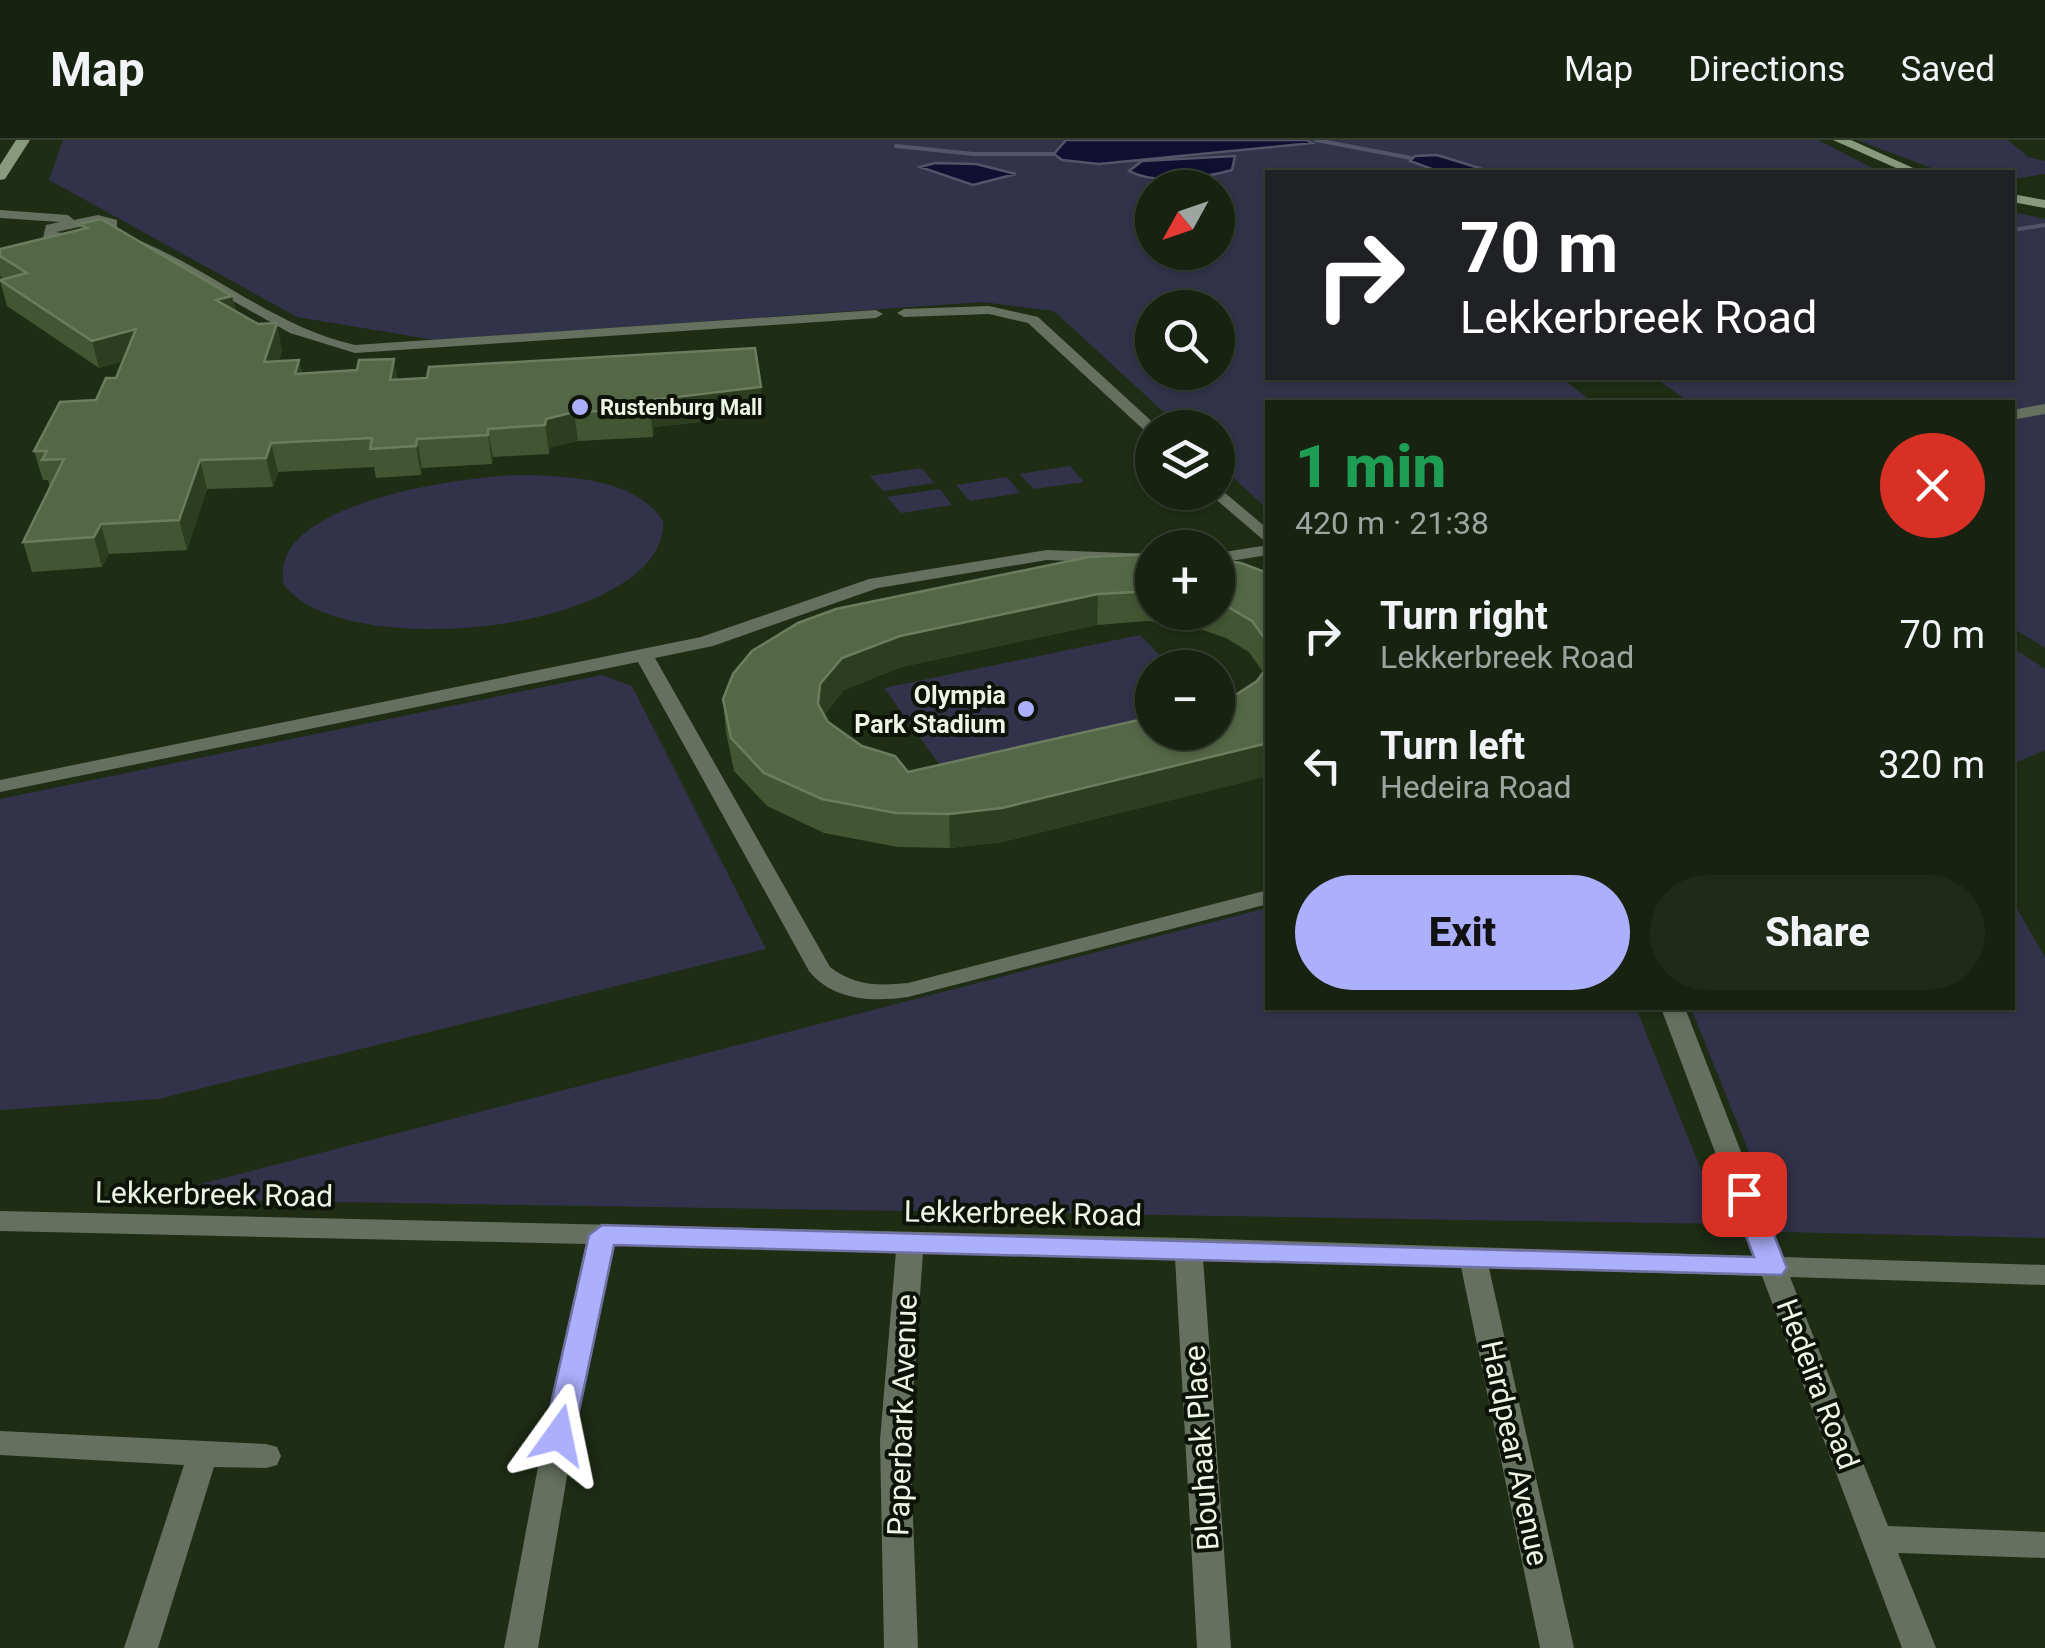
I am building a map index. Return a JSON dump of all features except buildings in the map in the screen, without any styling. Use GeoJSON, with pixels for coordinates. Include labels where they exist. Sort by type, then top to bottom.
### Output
{"type":"FeatureCollection","features":[{"type":"Feature","properties":{"kind":"main road"},"geometry":{"type":"LineString","coordinates":[[0,176],[22,140]]}},
{"type":"Feature","properties":{"kind":"main road"},"geometry":{"type":"LineString","coordinates":[[1840,140],[1909,170]]}},
{"type":"Feature","properties":{"kind":"street"},"geometry":{"type":"LineString","coordinates":[[0,214],[106,220],[114,226],[106,233]]}},
{"type":"Feature","properties":{"kind":"street"},"geometry":{"type":"LineString","coordinates":[[18,216],[51,228],[76,220]]}},
{"type":"Feature","properties":{"kind":"street"},"geometry":{"type":"LineString","coordinates":[[51,228],[48,235],[68,240],[106,233],[161,250],[318,340],[356,349],[876,314],[888,318],[904,312],[989,310],[1033,320],[1135,413]]}},
{"type":"Feature","properties":{"kind":"street"},"geometry":{"type":"LineString","coordinates":[[2015,414],[2045,408]]}},
{"type":"Feature","properties":{"kind":"street"},"geometry":{"type":"LineString","coordinates":[[1234,510],[1265,545]]}},
{"type":"Feature","properties":{"kind":"street"},"geometry":{"type":"LineString","coordinates":[[1235,554],[1265,546]]}},
{"type":"Feature","properties":{"kind":"street"},"geometry":{"type":"LineString","coordinates":[[0,786],[644,655],[733,634],[876,583],[1047,555],[1135,558]]}},
{"type":"Feature","properties":{"kind":"street"},"geometry":{"type":"LineString","coordinates":[[644,655],[821,971],[835,984],[857,993],[908,990],[1265,898]]}},
{"type":"Feature","properties":{"kind":"street","name":"Hedeira Road"},"geometry":{"type":"LineString","coordinates":[[1674,1010],[1919,1648]]}},
{"type":"Feature","properties":{"kind":"street","name":"Lekkerbreek Road"},"geometry":{"type":"LineString","coordinates":[[0,1220],[1188,1248],[2045,1275]]}},
{"type":"Feature","properties":{"kind":"street"},"geometry":{"type":"LineString","coordinates":[[521,1648],[559,1435],[602,1235]]}},
{"type":"Feature","properties":{"kind":"street","name":"Paperbark Avenue"},"geometry":{"type":"LineString","coordinates":[[900,1648],[895,1440],[910,1243]]}},
{"type":"Feature","properties":{"kind":"street","name":"Blouhaak Place"},"geometry":{"type":"LineString","coordinates":[[1188,1248],[1214,1648]]}},
{"type":"Feature","properties":{"kind":"street","name":"Hardpear Avenue"},"geometry":{"type":"LineString","coordinates":[[1473,1258],[1557,1648]]}},
{"type":"Feature","properties":{"kind":"street"},"geometry":{"type":"LineString","coordinates":[[0,1444],[266,1456]]}},
{"type":"Feature","properties":{"kind":"street"},"geometry":{"type":"LineString","coordinates":[[141,1648],[203,1454]]}},
{"type":"Feature","properties":{"kind":"street"},"geometry":{"type":"LineString","coordinates":[[1878,1539],[2045,1545]]}},
{"type":"Feature","properties":{"kind":"shaded area"},"geometry":{"type":"Polygon","coordinates":[[[63,140],[1818,140],[1876,170],[1265,170],[1265,380],[1564,380],[1590,400],[1265,400],[1265,507],[1235,479],[1235,410],[1162,410],[1140,390],[1235,390],[1235,290],[1135,290],[1135,386],[1054,311],[983,302],[435,340],[297,317],[49,180],[63,140]]]}},
{"type":"Feature","properties":{"kind":"shaded area"},"geometry":{"type":"Polygon","coordinates":[[[1066,140],[1312,143],[1099,164],[1062,160],[1054,154],[1066,140]]]}},
{"type":"Feature","properties":{"kind":"shaded area"},"geometry":{"type":"Polygon","coordinates":[[[1857,140],[2008,140],[2028,157],[2045,161],[2045,174],[2015,179],[2015,170],[1937,170],[1857,140]]]}},
{"type":"Feature","properties":{"kind":"shaded area"},"geometry":{"type":"Polygon","coordinates":[[[1437,155],[1486,170],[1435,170],[1410,161],[1415,156],[1437,155]]]}},
{"type":"Feature","properties":{"kind":"shaded area"},"geometry":{"type":"Polygon","coordinates":[[[1235,156],[1232,170],[1129,171],[1142,161],[1235,156]]]}},
{"type":"Feature","properties":{"kind":"shaded area"},"geometry":{"type":"Polygon","coordinates":[[[935,163],[976,164],[1016,174],[973,185],[920,167],[935,163]]]}},
{"type":"Feature","properties":{"kind":"shaded area"},"geometry":{"type":"Polygon","coordinates":[[[2015,212],[2045,219],[2045,648],[2015,629],[2015,400],[1686,400],[1658,380],[2015,380],[2015,212]]]}},
{"type":"Feature","properties":{"kind":"shaded area"},"geometry":{"type":"Polygon","coordinates":[[[1070,466],[1084,482],[1034,489],[1019,474],[1070,466]]]}},
{"type":"Feature","properties":{"kind":"shaded area"},"geometry":{"type":"Polygon","coordinates":[[[922,468],[934,483],[883,491],[870,476],[922,468]]]}},
{"type":"Feature","properties":{"kind":"shaded area"},"geometry":{"type":"Polygon","coordinates":[[[525,475],[601,483],[637,496],[663,521],[651,558],[614,588],[561,611],[498,624],[432,629],[370,624],[318,610],[284,585],[286,556],[306,532],[337,513],[420,488],[525,475]]]}},
{"type":"Feature","properties":{"kind":"shaded area"},"geometry":{"type":"Polygon","coordinates":[[[1007,477],[1020,493],[970,501],[956,485],[1007,477]]]}},
{"type":"Feature","properties":{"kind":"shaded area"},"geometry":{"type":"Polygon","coordinates":[[[940,489],[952,505],[901,513],[887,497],[940,489]]]}},
{"type":"Feature","properties":{"kind":"shaded area","name":"Olympia Park Stadium"},"geometry":{"type":"Polygon","coordinates":[[[1140,635],[1155,650],[1135,650],[1135,734],[947,775],[884,688],[1140,635]]]}},
{"type":"Feature","properties":{"kind":"shaded area"},"geometry":{"type":"Polygon","coordinates":[[[2015,649],[2045,669],[2045,750],[2015,763],[2015,649]]]}},
{"type":"Feature","properties":{"kind":"shaded area"},"geometry":{"type":"Polygon","coordinates":[[[602,675],[632,686],[766,949],[158,1099],[0,1110],[0,799],[602,675]]]}},
{"type":"Feature","properties":{"kind":"shaded area"},"geometry":{"type":"Polygon","coordinates":[[[2015,905],[2045,957],[2045,1238],[1781,1232],[1692,1010],[2015,1010],[2015,905]]]}},
{"type":"Feature","properties":{"kind":"shaded area"},"geometry":{"type":"Polygon","coordinates":[[[1265,909],[1265,1010],[1637,1010],[1723,1224],[143,1199],[1265,909]]]}},
{"type":"Feature","properties":{"kind":"waterway"},"geometry":{"type":"LineString","coordinates":[[1316,140],[1411,158]]}},
{"type":"Feature","properties":{"kind":"waterway"},"geometry":{"type":"LineString","coordinates":[[896,146],[973,154],[1054,154]]}},
{"type":"Feature","properties":{"kind":"waterway"},"geometry":{"type":"LineString","coordinates":[[2015,230],[2045,225]]}},
{"type":"Feature","properties":{"kind":"place","name":"Rustenburg Mall"},"geometry":{"type":"Point","coordinates":[580,407]}},
{"type":"Feature","properties":{"kind":"place","name":"Olympia Park Stadium"},"geometry":{"type":"Point","coordinates":[1026,709]}},
{"type":"Feature","properties":{"kind":"route"},"geometry":{"type":"LineString","coordinates":[[559,1435],[602,1235],[1188,1248],[1772,1268],[1744,1194]]}}]}
